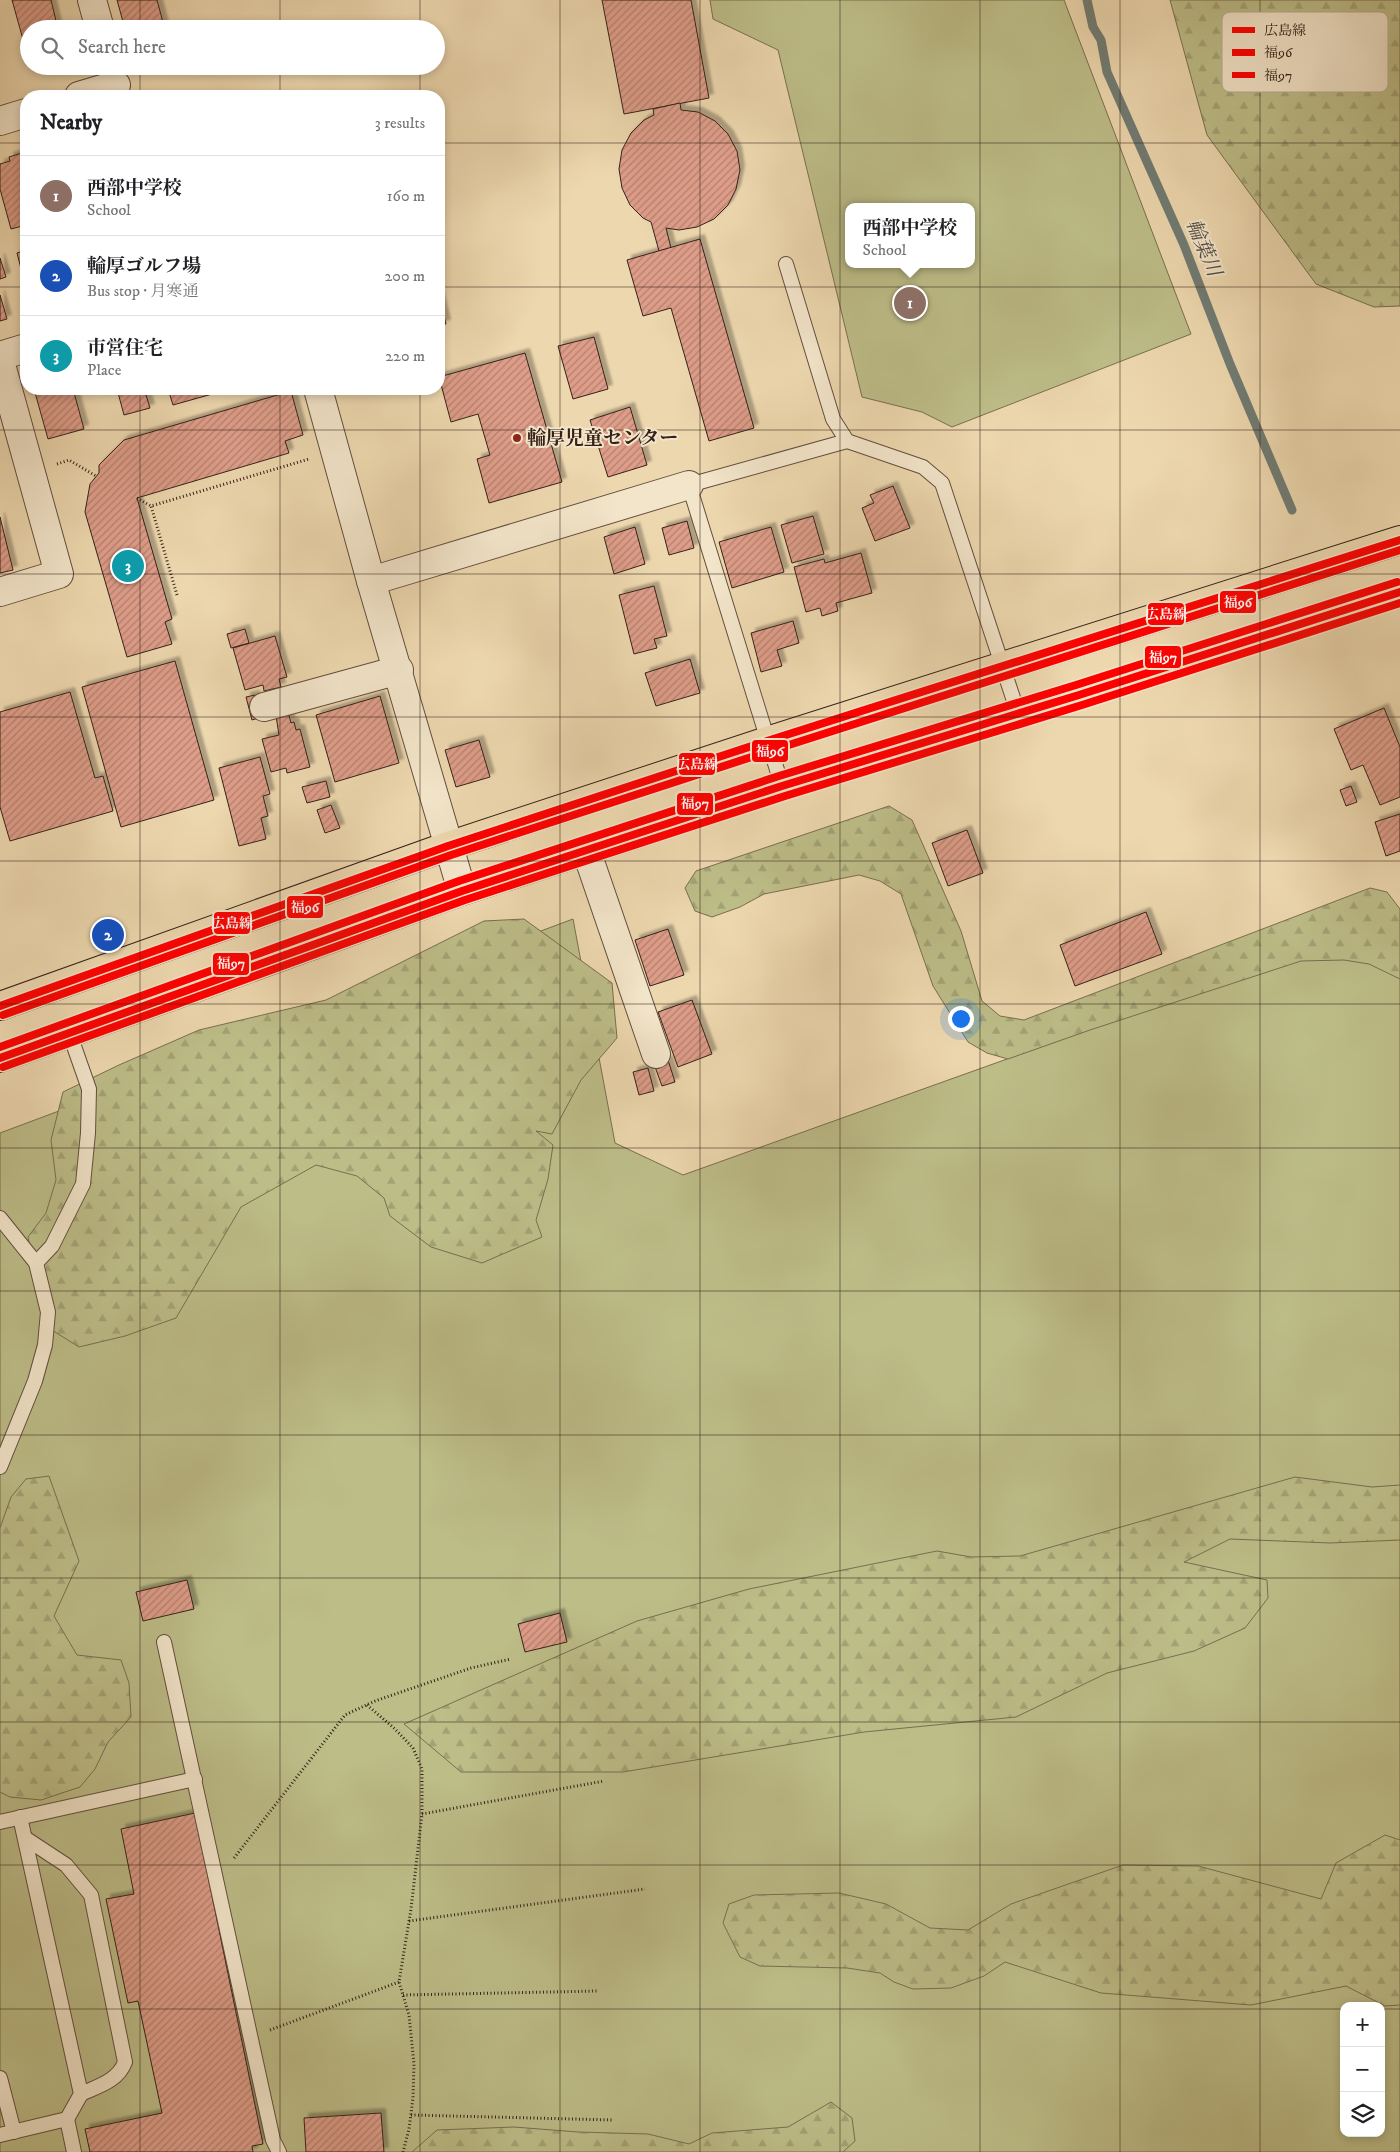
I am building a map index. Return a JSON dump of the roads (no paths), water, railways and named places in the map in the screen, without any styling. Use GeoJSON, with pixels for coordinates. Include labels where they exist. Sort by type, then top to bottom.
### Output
{"type":"FeatureCollection","features":[{"type":"Feature","properties":{"kind":"highway"},"geometry":{"type":"LineString","coordinates":[[0,1006],[448,846],[767,741],[1400,540]]}},
{"type":"Feature","properties":{"kind":"highway"},"geometry":{"type":"LineString","coordinates":[[0,1058],[462,891],[782,786],[1400,592]]}},
{"type":"Feature","properties":{"kind":"street"},"geometry":{"type":"LineString","coordinates":[[92,0],[98,20]]}},
{"type":"Feature","properties":{"kind":"street"},"geometry":{"type":"LineString","coordinates":[[94,90],[115,82]]}},
{"type":"Feature","properties":{"kind":"street"},"geometry":{"type":"LineString","coordinates":[[0,121],[20,115]]}},
{"type":"Feature","properties":{"kind":"street"},"geometry":{"type":"LineString","coordinates":[[0,356],[20,350]]}},
{"type":"Feature","properties":{"kind":"street"},"geometry":{"type":"LineString","coordinates":[[0,361],[60,574],[0,592]]}},
{"type":"Feature","properties":{"kind":"street"},"geometry":{"type":"LineString","coordinates":[[320,395],[371,581],[399,670],[462,891]]}},
{"type":"Feature","properties":{"kind":"street"},"geometry":{"type":"LineString","coordinates":[[371,581],[689,485]]}},
{"type":"Feature","properties":{"kind":"street"},"geometry":{"type":"LineString","coordinates":[[264,707],[399,670]]}},
{"type":"Feature","properties":{"kind":"street"},"geometry":{"type":"LineString","coordinates":[[586,850],[656,1054]]}},
{"type":"Feature","properties":{"kind":"lane"},"geometry":{"type":"LineString","coordinates":[[786,264],[834,419],[847,441]]}},
{"type":"Feature","properties":{"kind":"lane"},"geometry":{"type":"LineString","coordinates":[[782,786],[689,485],[847,441],[923,467],[942,483],[1018,713]]}},
{"type":"Feature","properties":{"kind":"lane"},"geometry":{"type":"LineString","coordinates":[[36,1263],[52,1246],[83,1184],[88,1133],[89,1089],[69,1032]]}},
{"type":"Feature","properties":{"kind":"lane"},"geometry":{"type":"LineString","coordinates":[[0,1218],[36,1263],[48,1312],[45,1345],[35,1381],[0,1467]]}},
{"type":"Feature","properties":{"kind":"lane"},"geometry":{"type":"LineString","coordinates":[[164,1642],[273,2140],[279,2152]]}},
{"type":"Feature","properties":{"kind":"lane"},"geometry":{"type":"LineString","coordinates":[[0,1822],[195,1779]]}},
{"type":"Feature","properties":{"kind":"lane"},"geometry":{"type":"LineString","coordinates":[[20,1817],[82,2094]]}},
{"type":"Feature","properties":{"kind":"lane"},"geometry":{"type":"LineString","coordinates":[[25,1838],[66,1865],[91,1895],[125,2062],[121,2072],[108,2082],[82,2094],[67,2119],[74,2152]]}},
{"type":"Feature","properties":{"kind":"lane"},"geometry":{"type":"LineString","coordinates":[[0,2078],[7,2134],[67,2119]]}},
{"type":"Feature","properties":{"kind":"waterway","name":"輪葉川"},"geometry":{"type":"LineString","coordinates":[[1087,0],[1093,27],[1101,40],[1107,72],[1184,245],[1230,364],[1292,510]]}},
{"type":"Feature","properties":{"kind":"place","name":"西部中学校"},"geometry":{"type":"Point","coordinates":[910,303]}},
{"type":"Feature","properties":{"kind":"place","name":"輪厚児童センター"},"geometry":{"type":"Point","coordinates":[517,438]}},
{"type":"Feature","properties":{"kind":"place","name":"市営住宅"},"geometry":{"type":"Point","coordinates":[128,566]}},
{"type":"Feature","properties":{"kind":"place","name":"輪厚ゴルフ場"},"geometry":{"type":"Point","coordinates":[108,935]}}]}
